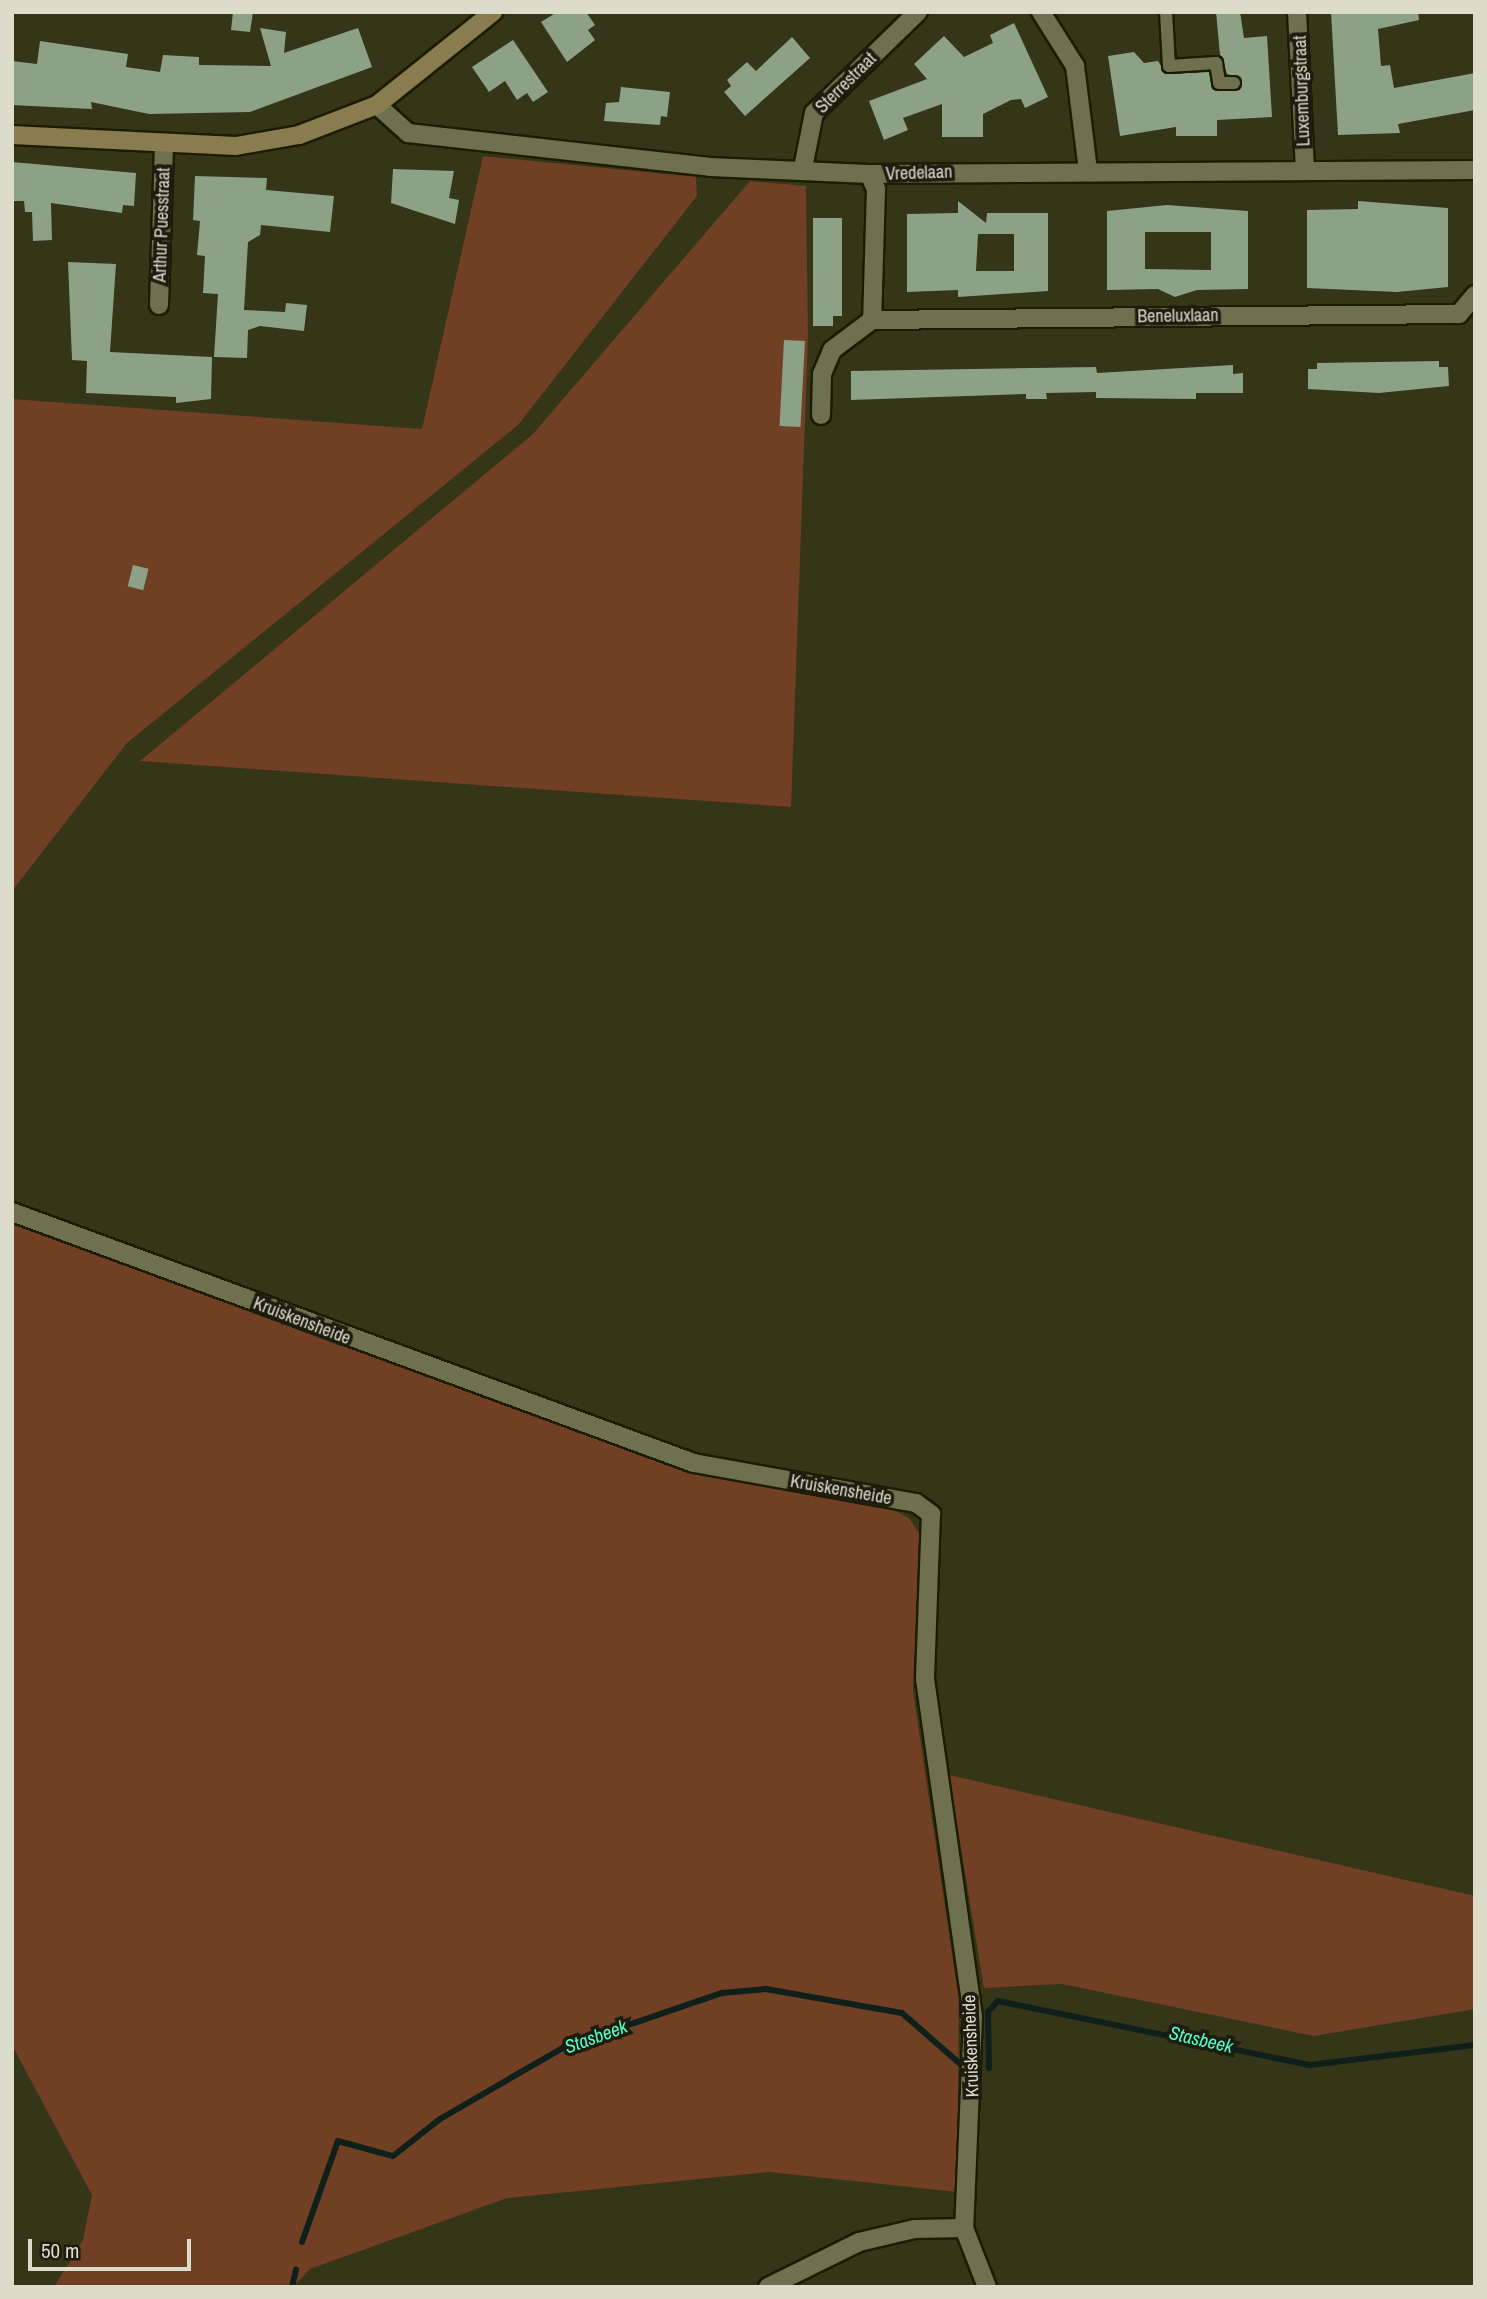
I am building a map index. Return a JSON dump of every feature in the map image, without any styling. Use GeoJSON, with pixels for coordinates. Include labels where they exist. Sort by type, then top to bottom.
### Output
{"type":"FeatureCollection","features":[{"type":"Feature","properties":{"kind":"street","name":"Arthur Puesstraat"},"geometry":{"type":"LineString","coordinates":[[12,135],[236,146],[299,135],[377,105],[494,12]]}},
{"type":"Feature","properties":{"kind":"street","name":"Sterrestraat"},"geometry":{"type":"LineString","coordinates":[[803,168],[814,113],[918,12]]}},
{"type":"Feature","properties":{"kind":"street"},"geometry":{"type":"LineString","coordinates":[[1041,12],[1075,66],[1088,171]]}},
{"type":"Feature","properties":{"kind":"street","name":"Luxemburgstraat"},"geometry":{"type":"LineString","coordinates":[[1297,12],[1305,170]]}},
{"type":"Feature","properties":{"kind":"street","name":"Vredelaan"},"geometry":{"type":"LineString","coordinates":[[377,105],[408,133],[710,167],[803,168],[869,174],[1475,170]]}},
{"type":"Feature","properties":{"kind":"street","name":"Arthur Puesstraat"},"geometry":{"type":"LineString","coordinates":[[159,305],[164,144]]}},
{"type":"Feature","properties":{"kind":"street"},"geometry":{"type":"LineString","coordinates":[[821,415],[822,374],[832,350],[872,320],[876,189],[869,174]]}},
{"type":"Feature","properties":{"kind":"street","name":"Beneluxlaan"},"geometry":{"type":"LineString","coordinates":[[872,320],[1459,314],[1475,295]]}},
{"type":"Feature","properties":{"kind":"street","name":"Kruiskensheide"},"geometry":{"type":"LineString","coordinates":[[12,1212],[694,1463],[916,1503],[931,1514],[925,1679],[973,2017],[964,2228],[987,2287]]}},
{"type":"Feature","properties":{"kind":"street"},"geometry":{"type":"LineString","coordinates":[[768,2287],[859,2242],[915,2229],[964,2228]]}},
{"type":"Feature","properties":{"kind":"lane"},"geometry":{"type":"LineString","coordinates":[[1166,12],[1169,66],[1216,63],[1219,83],[1234,83]]}},
{"type":"Feature","properties":{"kind":"shaded area"},"geometry":{"type":"Polygon","coordinates":[[[483,156],[696,177],[697,196],[518,425],[127,743],[12,891],[12,399],[422,429],[483,156]]]}},
{"type":"Feature","properties":{"kind":"shaded area"},"geometry":{"type":"Polygon","coordinates":[[[750,181],[806,186],[808,338],[791,807],[140,761],[533,434],[750,181]]]}},
{"type":"Feature","properties":{"kind":"shaded area"},"geometry":{"type":"Polygon","coordinates":[[[12,1220],[674,1468],[888,1507],[909,1518],[919,1533],[913,1691],[959,2001],[957,2192],[769,2172],[507,2198],[310,2269],[293,2287],[54,2287],[83,2240],[92,2195],[12,2045],[12,1220]]]}},
{"type":"Feature","properties":{"kind":"shaded area"},"geometry":{"type":"Polygon","coordinates":[[[949,1775],[1475,1896],[1475,2009],[1314,2036],[1062,1984],[984,1988],[949,1775]]]}},
{"type":"Feature","properties":{"kind":"building"},"geometry":{"type":"Polygon","coordinates":[[[233,12],[253,12],[250,32],[231,30],[233,12]]]}},
{"type":"Feature","properties":{"kind":"building"},"geometry":{"type":"Polygon","coordinates":[[[557,12],[586,12],[595,25],[588,30],[595,40],[567,62],[541,22],[557,12]]]}},
{"type":"Feature","properties":{"kind":"building"},"geometry":{"type":"Polygon","coordinates":[[[1216,12],[1240,12],[1244,38],[1267,36],[1272,117],[1217,120],[1217,136],[1176,136],[1176,127],[1120,136],[1108,56],[1134,52],[1144,63],[1158,61],[1166,74],[1209,72],[1216,91],[1241,88],[1241,78],[1227,74],[1220,55],[1216,12]]]}},
{"type":"Feature","properties":{"kind":"building"},"geometry":{"type":"Polygon","coordinates":[[[1331,12],[1418,12],[1419,20],[1378,29],[1381,66],[1390,65],[1394,88],[1475,73],[1475,110],[1398,124],[1400,133],[1338,135],[1331,12]]]}},
{"type":"Feature","properties":{"kind":"building"},"geometry":{"type":"Polygon","coordinates":[[[1014,23],[1048,97],[1025,108],[1021,99],[1011,100],[983,114],[983,137],[942,137],[942,104],[903,118],[908,130],[884,140],[869,101],[927,79],[914,64],[944,36],[964,57],[993,43],[990,35],[1014,23]]]}},
{"type":"Feature","properties":{"kind":"building"},"geometry":{"type":"Polygon","coordinates":[[[260,28],[286,32],[284,53],[358,28],[372,67],[250,112],[149,114],[91,102],[92,109],[12,105],[12,61],[37,64],[40,41],[128,54],[126,67],[160,72],[163,55],[199,57],[199,65],[271,66],[260,28]]]}},
{"type":"Feature","properties":{"kind":"building"},"geometry":{"type":"Polygon","coordinates":[[[792,37],[810,58],[745,116],[724,92],[731,86],[727,80],[747,62],[756,71],[792,37]]]}},
{"type":"Feature","properties":{"kind":"building"},"geometry":{"type":"Polygon","coordinates":[[[513,40],[548,92],[533,102],[527,93],[517,100],[505,81],[489,92],[472,67],[513,40]]]}},
{"type":"Feature","properties":{"kind":"building"},"geometry":{"type":"Polygon","coordinates":[[[621,87],[670,92],[667,117],[661,116],[660,125],[604,121],[606,103],[619,102],[621,87]]]}},
{"type":"Feature","properties":{"kind":"building"},"geometry":{"type":"Polygon","coordinates":[[[12,162],[136,173],[134,206],[123,205],[122,213],[51,203],[52,240],[33,241],[32,212],[25,212],[24,201],[12,201],[12,162]]]}},
{"type":"Feature","properties":{"kind":"building"},"geometry":{"type":"Polygon","coordinates":[[[393,169],[454,171],[449,198],[459,200],[455,224],[391,203],[393,169]]]}},
{"type":"Feature","properties":{"kind":"building"},"geometry":{"type":"Polygon","coordinates":[[[195,176],[267,178],[266,190],[334,196],[330,232],[261,225],[260,235],[248,242],[244,310],[285,312],[286,303],[307,305],[304,331],[260,326],[248,330],[247,358],[214,357],[218,294],[203,293],[205,256],[197,255],[200,221],[193,220],[195,176]]]}},
{"type":"Feature","properties":{"kind":"building"},"geometry":{"type":"Polygon","coordinates":[[[958,201],[986,223],[987,213],[1048,213],[1048,291],[958,297],[958,290],[907,292],[907,214],[958,213],[958,201]],[[978,234],[976,271],[1014,271],[1014,234],[978,234]]]}},
{"type":"Feature","properties":{"kind":"building"},"geometry":{"type":"Polygon","coordinates":[[[1358,201],[1448,208],[1448,287],[1397,292],[1307,288],[1307,210],[1358,209],[1358,201]]]}},
{"type":"Feature","properties":{"kind":"building"},"geometry":{"type":"Polygon","coordinates":[[[1167,205],[1248,211],[1248,289],[1197,290],[1175,297],[1158,289],[1107,290],[1107,211],[1167,205]],[[1145,232],[1145,269],[1211,270],[1211,232],[1145,232]]]}},
{"type":"Feature","properties":{"kind":"building"},"geometry":{"type":"Polygon","coordinates":[[[813,218],[842,218],[842,316],[833,316],[833,326],[813,326],[813,218]]]}},
{"type":"Feature","properties":{"kind":"building"},"geometry":{"type":"Polygon","coordinates":[[[68,262],[116,264],[110,352],[212,357],[211,399],[176,403],[176,397],[86,393],[87,361],[72,360],[68,262]]]}},
{"type":"Feature","properties":{"kind":"building"},"geometry":{"type":"Polygon","coordinates":[[[784,340],[805,341],[800,427],[779,426],[784,340]]]}},
{"type":"Feature","properties":{"kind":"building"},"geometry":{"type":"Polygon","coordinates":[[[1439,361],[1439,367],[1448,367],[1449,386],[1379,393],[1308,389],[1308,369],[1317,369],[1317,363],[1439,361]]]}},
{"type":"Feature","properties":{"kind":"building"},"geometry":{"type":"Polygon","coordinates":[[[1233,365],[1233,374],[1243,373],[1243,393],[1196,393],[1196,399],[1096,398],[1096,392],[1046,393],[1047,399],[1026,399],[1026,394],[851,400],[851,371],[1096,367],[1097,373],[1233,365]]]}},
{"type":"Feature","properties":{"kind":"building"},"geometry":{"type":"Polygon","coordinates":[[[133,565],[149,569],[143,590],[128,586],[133,565]]]}},
{"type":"Feature","properties":{"kind":"waterway","name":"Stasbeek"},"geometry":{"type":"LineString","coordinates":[[302,2242],[338,2141],[393,2156],[440,2119],[564,2047],[722,1993],[766,1989],[902,2013],[966,2069]]}},
{"type":"Feature","properties":{"kind":"waterway","name":"Stasbeek"},"geometry":{"type":"LineString","coordinates":[[989,2068],[988,2012],[998,2001],[1310,2065],[1475,2045]]}},
{"type":"Feature","properties":{"kind":"waterway","name":"Stasbeek"},"geometry":{"type":"LineString","coordinates":[[292,2287],[296,2269]]}}]}
